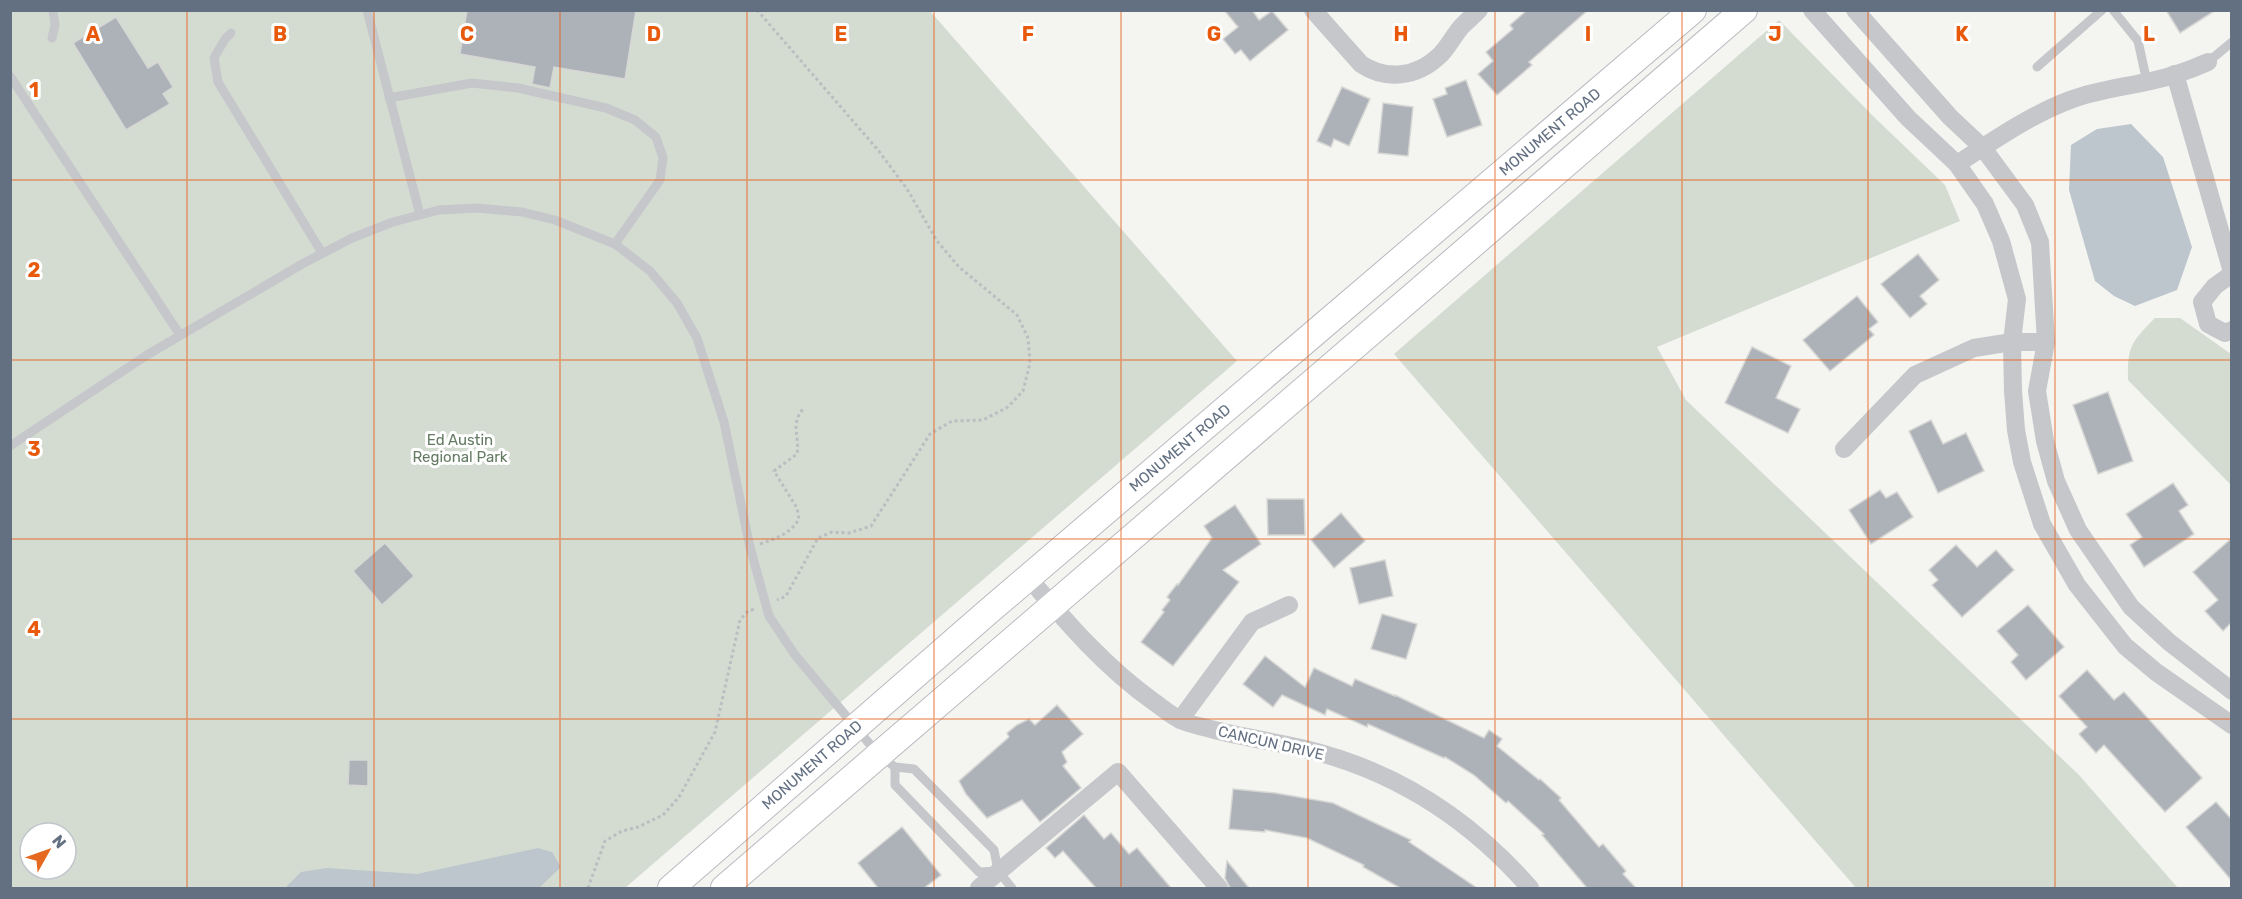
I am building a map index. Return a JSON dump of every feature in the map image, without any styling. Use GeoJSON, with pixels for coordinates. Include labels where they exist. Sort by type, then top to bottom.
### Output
{"type":"FeatureCollection","features":[{"type":"Feature","properties":{"kind":"street"},"geometry":{"type":"LineString","coordinates":[[1313,10],[1361,64],[1380,74],[1403,75],[1429,65],[1440,55],[1462,26],[1479,10]]}},
{"type":"Feature","properties":{"kind":"street","name":"MONUMENT ROAD"},"geometry":{"type":"LineString","coordinates":[[670,888],[1028,577],[1693,10]]}},
{"type":"Feature","properties":{"kind":"street"},"geometry":{"type":"LineString","coordinates":[[724,888],[887,760],[1051,605],[1566,166],[1744,10]]}},
{"type":"Feature","properties":{"kind":"street"},"geometry":{"type":"LineString","coordinates":[[1812,10],[1908,118],[1957,164],[1985,204],[2001,241],[2017,299],[2012,342],[2013,391],[2016,430],[2022,462],[2042,524],[2077,585],[2124,646],[2156,672],[2232,725]]}},
{"type":"Feature","properties":{"kind":"street"},"geometry":{"type":"LineString","coordinates":[[1855,10],[1950,117],[1983,148],[2025,205],[2040,242],[2046,342],[2037,391],[2045,441],[2056,481],[2078,530],[2136,611],[2169,642],[2232,691]]}},
{"type":"Feature","properties":{"kind":"street"},"geometry":{"type":"LineString","coordinates":[[1957,164],[2042,113],[2070,100],[2109,88],[2147,82],[2208,62]]}},
{"type":"Feature","properties":{"kind":"street"},"geometry":{"type":"LineString","coordinates":[[2175,74],[2232,273],[2215,286],[2202,302],[2208,324],[2225,333],[2232,330]]}},
{"type":"Feature","properties":{"kind":"street"},"geometry":{"type":"LineString","coordinates":[[1844,449],[1915,375],[1974,348],[2012,342],[2046,342]]}},
{"type":"Feature","properties":{"kind":"street","name":"CANCUN DRIVE"},"geometry":{"type":"LineString","coordinates":[[1028,577],[1091,649],[1130,684],[1180,720],[1239,736],[1310,750],[1383,774],[1418,793],[1448,814],[1491,848],[1530,888]]}},
{"type":"Feature","properties":{"kind":"street"},"geometry":{"type":"LineString","coordinates":[[1180,720],[1252,622],[1288,605]]}},
{"type":"Feature","properties":{"kind":"street"},"geometry":{"type":"LineString","coordinates":[[2113,632],[2136,611]]}},
{"type":"Feature","properties":{"kind":"street"},"geometry":{"type":"LineString","coordinates":[[979,888],[1118,772],[1219,888]]}},
{"type":"Feature","properties":{"kind":"lane"},"geometry":{"type":"LineString","coordinates":[[52,38],[55,25],[53,10]]}},
{"type":"Feature","properties":{"kind":"lane"},"geometry":{"type":"LineString","coordinates":[[366,10],[420,215]]}},
{"type":"Feature","properties":{"kind":"lane"},"geometry":{"type":"LineString","coordinates":[[2037,67],[2102,10]]}},
{"type":"Feature","properties":{"kind":"lane"},"geometry":{"type":"LineString","coordinates":[[2113,10],[2138,41],[2147,82]]}},
{"type":"Feature","properties":{"kind":"lane"},"geometry":{"type":"LineString","coordinates":[[231,33],[214,58],[218,82],[322,253]]}},
{"type":"Feature","properties":{"kind":"lane"},"geometry":{"type":"LineString","coordinates":[[2208,62],[2232,42]]}},
{"type":"Feature","properties":{"kind":"lane"},"geometry":{"type":"LineString","coordinates":[[10,76],[180,335]]}},
{"type":"Feature","properties":{"kind":"lane"},"geometry":{"type":"LineString","coordinates":[[389,98],[472,83],[518,88],[606,108],[635,120],[656,137],[663,158],[660,180],[615,244]]}},
{"type":"Feature","properties":{"kind":"lane"},"geometry":{"type":"LineString","coordinates":[[10,446],[63,409],[180,335],[322,253],[362,234],[440,210],[476,207],[522,212],[555,220],[615,244],[650,271],[677,303],[697,338],[724,422],[750,547],[769,616],[795,655],[855,727],[887,760],[895,784],[979,872],[998,871]]}},
{"type":"Feature","properties":{"kind":"lane"},"geometry":{"type":"LineString","coordinates":[[887,760],[914,769],[994,850],[998,871],[1012,888]]}},
{"type":"Feature","properties":{"kind":"path"},"geometry":{"type":"LineString","coordinates":[[588,888],[605,841],[622,831],[638,827],[663,815],[679,797],[715,732],[740,620],[748,611],[786,596],[818,538],[832,532],[849,533],[871,526],[930,434],[952,421],[983,420],[1008,407],[1023,391],[1030,363],[1028,338],[1017,315],[959,267],[937,241],[907,189],[878,150],[757,10]]}},
{"type":"Feature","properties":{"kind":"path"},"geometry":{"type":"LineString","coordinates":[[750,547],[780,537],[793,528],[799,519],[797,508],[774,471],[797,454],[798,445],[794,425],[802,409]]}},
{"type":"Feature","properties":{"kind":"green space","name":"Ed Austin Regional Park"},"geometry":{"type":"Polygon","coordinates":[[[11,11],[930,11],[1237,361],[625,888],[11,888],[11,11]]]}},
{"type":"Feature","properties":{"kind":"green space"},"geometry":{"type":"Polygon","coordinates":[[[1779,20],[1874,117],[1945,185],[1960,221],[1657,347],[1686,400],[2079,775],[2178,888],[1856,888],[1394,354],[1779,20]]]}},
{"type":"Feature","properties":{"kind":"green space"},"geometry":{"type":"Polygon","coordinates":[[[2155,318],[2180,318],[2231,354],[2231,485],[2128,380],[2128,360],[2132,346],[2155,318]]]}},
{"type":"Feature","properties":{"kind":"shaded area"},"geometry":{"type":"Polygon","coordinates":[[[2131,124],[2163,157],[2192,247],[2177,290],[2135,306],[2114,296],[2095,281],[2069,190],[2071,145],[2097,129],[2131,124]]]}},
{"type":"Feature","properties":{"kind":"shaded area"},"geometry":{"type":"Polygon","coordinates":[[[538,848],[552,852],[561,867],[539,888],[285,888],[301,872],[327,868],[417,874],[538,848]]]}},
{"type":"Feature","properties":{"kind":"building"},"geometry":{"type":"Polygon","coordinates":[[[467,10],[636,10],[625,79],[554,67],[550,88],[532,84],[535,67],[460,54],[467,10]]]}},
{"type":"Feature","properties":{"kind":"building"},"geometry":{"type":"Polygon","coordinates":[[[1224,10],[1252,10],[1259,20],[1272,11],[1288,30],[1250,61],[1241,50],[1235,54],[1223,39],[1238,27],[1224,10]]]}},
{"type":"Feature","properties":{"kind":"building"},"geometry":{"type":"Polygon","coordinates":[[[1527,10],[1588,10],[1529,62],[1532,65],[1497,95],[1478,74],[1493,61],[1486,52],[1513,29],[1510,25],[1527,10]]]}},
{"type":"Feature","properties":{"kind":"building"},"geometry":{"type":"Polygon","coordinates":[[[2166,10],[2216,10],[2180,33],[2166,10]]]}},
{"type":"Feature","properties":{"kind":"building"},"geometry":{"type":"Polygon","coordinates":[[[116,17],[148,68],[158,62],[173,87],[163,94],[170,104],[126,130],[73,43],[116,17]]]}},
{"type":"Feature","properties":{"kind":"building"},"geometry":{"type":"Polygon","coordinates":[[[1466,80],[1482,125],[1447,137],[1433,99],[1447,94],[1445,88],[1466,80]]]}},
{"type":"Feature","properties":{"kind":"building"},"geometry":{"type":"Polygon","coordinates":[[[1342,87],[1370,99],[1349,146],[1334,139],[1331,147],[1317,141],[1342,87]]]}},
{"type":"Feature","properties":{"kind":"building"},"geometry":{"type":"Polygon","coordinates":[[[1383,103],[1413,107],[1408,156],[1378,153],[1383,103]]]}},
{"type":"Feature","properties":{"kind":"building"},"geometry":{"type":"Polygon","coordinates":[[[1918,254],[1939,280],[1920,296],[1927,304],[1910,318],[1881,284],[1918,254]]]}},
{"type":"Feature","properties":{"kind":"building"},"geometry":{"type":"Polygon","coordinates":[[[1857,296],[1878,322],[1869,329],[1874,335],[1830,371],[1803,340],[1857,296]]]}},
{"type":"Feature","properties":{"kind":"building"},"geometry":{"type":"Polygon","coordinates":[[[1752,347],[1791,366],[1776,398],[1800,409],[1788,433],[1725,403],[1752,347]]]}},
{"type":"Feature","properties":{"kind":"building"},"geometry":{"type":"Polygon","coordinates":[[[2108,392],[2133,461],[2098,474],[2073,405],[2108,392]]]}},
{"type":"Feature","properties":{"kind":"building"},"geometry":{"type":"Polygon","coordinates":[[[1931,420],[1943,444],[1966,433],[1984,471],[1938,493],[1909,431],[1931,420]]]}},
{"type":"Feature","properties":{"kind":"building"},"geometry":{"type":"Polygon","coordinates":[[[2173,483],[2188,505],[2179,511],[2194,534],[2144,567],[2130,545],[2142,537],[2126,514],[2173,483]]]}},
{"type":"Feature","properties":{"kind":"building"},"geometry":{"type":"Polygon","coordinates":[[[1880,490],[1886,498],[1897,492],[1913,517],[1871,544],[1849,510],[1880,490]]]}},
{"type":"Feature","properties":{"kind":"building"},"geometry":{"type":"Polygon","coordinates":[[[1267,499],[1304,499],[1305,535],[1268,535],[1267,499]]]}},
{"type":"Feature","properties":{"kind":"building"},"geometry":{"type":"Polygon","coordinates":[[[1235,505],[1261,544],[1223,570],[1239,582],[1173,666],[1141,642],[1164,612],[1162,610],[1170,600],[1167,597],[1212,538],[1204,526],[1235,505]]]}},
{"type":"Feature","properties":{"kind":"building"},"geometry":{"type":"Polygon","coordinates":[[[1341,513],[1365,541],[1334,568],[1311,540],[1341,513]]]}},
{"type":"Feature","properties":{"kind":"building"},"geometry":{"type":"Polygon","coordinates":[[[2232,538],[2232,622],[2223,631],[2205,611],[2218,600],[2193,572],[2232,538]]]}},
{"type":"Feature","properties":{"kind":"building"},"geometry":{"type":"Polygon","coordinates":[[[385,543],[414,576],[382,605],[353,571],[385,543]]]}},
{"type":"Feature","properties":{"kind":"building"},"geometry":{"type":"Polygon","coordinates":[[[1956,545],[1977,567],[1996,550],[2014,570],[1962,617],[1932,585],[1938,580],[1929,570],[1956,545]]]}},
{"type":"Feature","properties":{"kind":"building"},"geometry":{"type":"Polygon","coordinates":[[[1385,560],[1393,596],[1359,604],[1350,568],[1385,560]]]}},
{"type":"Feature","properties":{"kind":"building"},"geometry":{"type":"Polygon","coordinates":[[[2028,605],[2064,647],[2026,680],[2011,662],[2018,655],[1997,631],[2028,605]]]}},
{"type":"Feature","properties":{"kind":"building"},"geometry":{"type":"Polygon","coordinates":[[[1382,614],[1417,624],[1406,659],[1371,649],[1382,614]]]}},
{"type":"Feature","properties":{"kind":"building"},"geometry":{"type":"Polygon","coordinates":[[[1265,656],[1305,687],[1314,668],[1352,686],[1355,679],[1395,695],[1484,738],[1489,730],[1502,739],[1497,746],[1561,798],[1559,800],[1599,847],[1603,844],[1626,871],[1623,874],[1636,888],[1587,888],[1542,835],[1544,834],[1508,801],[1506,803],[1474,775],[1445,757],[1368,724],[1367,727],[1327,709],[1325,715],[1282,695],[1273,707],[1243,684],[1265,656]]]}},
{"type":"Feature","properties":{"kind":"building"},"geometry":{"type":"Polygon","coordinates":[[[2087,670],[2114,700],[2124,692],[2202,778],[2165,812],[2104,745],[2096,753],[2079,734],[2087,727],[2059,696],[2087,670]]]}},
{"type":"Feature","properties":{"kind":"building"},"geometry":{"type":"Polygon","coordinates":[[[1057,705],[1083,734],[1062,752],[1067,762],[1063,766],[1081,788],[1040,822],[1022,800],[987,818],[966,794],[959,781],[1009,737],[1007,733],[1017,725],[1029,719],[1035,725],[1057,705]]]}},
{"type":"Feature","properties":{"kind":"building"},"geometry":{"type":"Polygon","coordinates":[[[349,760],[368,760],[368,786],[348,785],[349,760]]]}},
{"type":"Feature","properties":{"kind":"building"},"geometry":{"type":"Polygon","coordinates":[[[1233,789],[1275,793],[1333,803],[1411,840],[1409,842],[1477,888],[1400,888],[1363,867],[1364,865],[1307,838],[1265,830],[1265,832],[1229,829],[1233,789]]]}},
{"type":"Feature","properties":{"kind":"building"},"geometry":{"type":"Polygon","coordinates":[[[2216,802],[2232,820],[2232,881],[2186,827],[2216,802]]]}},
{"type":"Feature","properties":{"kind":"building"},"geometry":{"type":"Polygon","coordinates":[[[1084,815],[1104,839],[1111,833],[1129,854],[1137,848],[1171,888],[1096,888],[1063,851],[1055,858],[1046,848],[1084,815]]]}},
{"type":"Feature","properties":{"kind":"building"},"geometry":{"type":"Polygon","coordinates":[[[902,827],[941,875],[924,888],[878,888],[858,863],[902,827]]]}},
{"type":"Feature","properties":{"kind":"building"},"geometry":{"type":"Polygon","coordinates":[[[1227,861],[1249,888],[1230,888],[1225,878],[1227,861]]]}}]}
